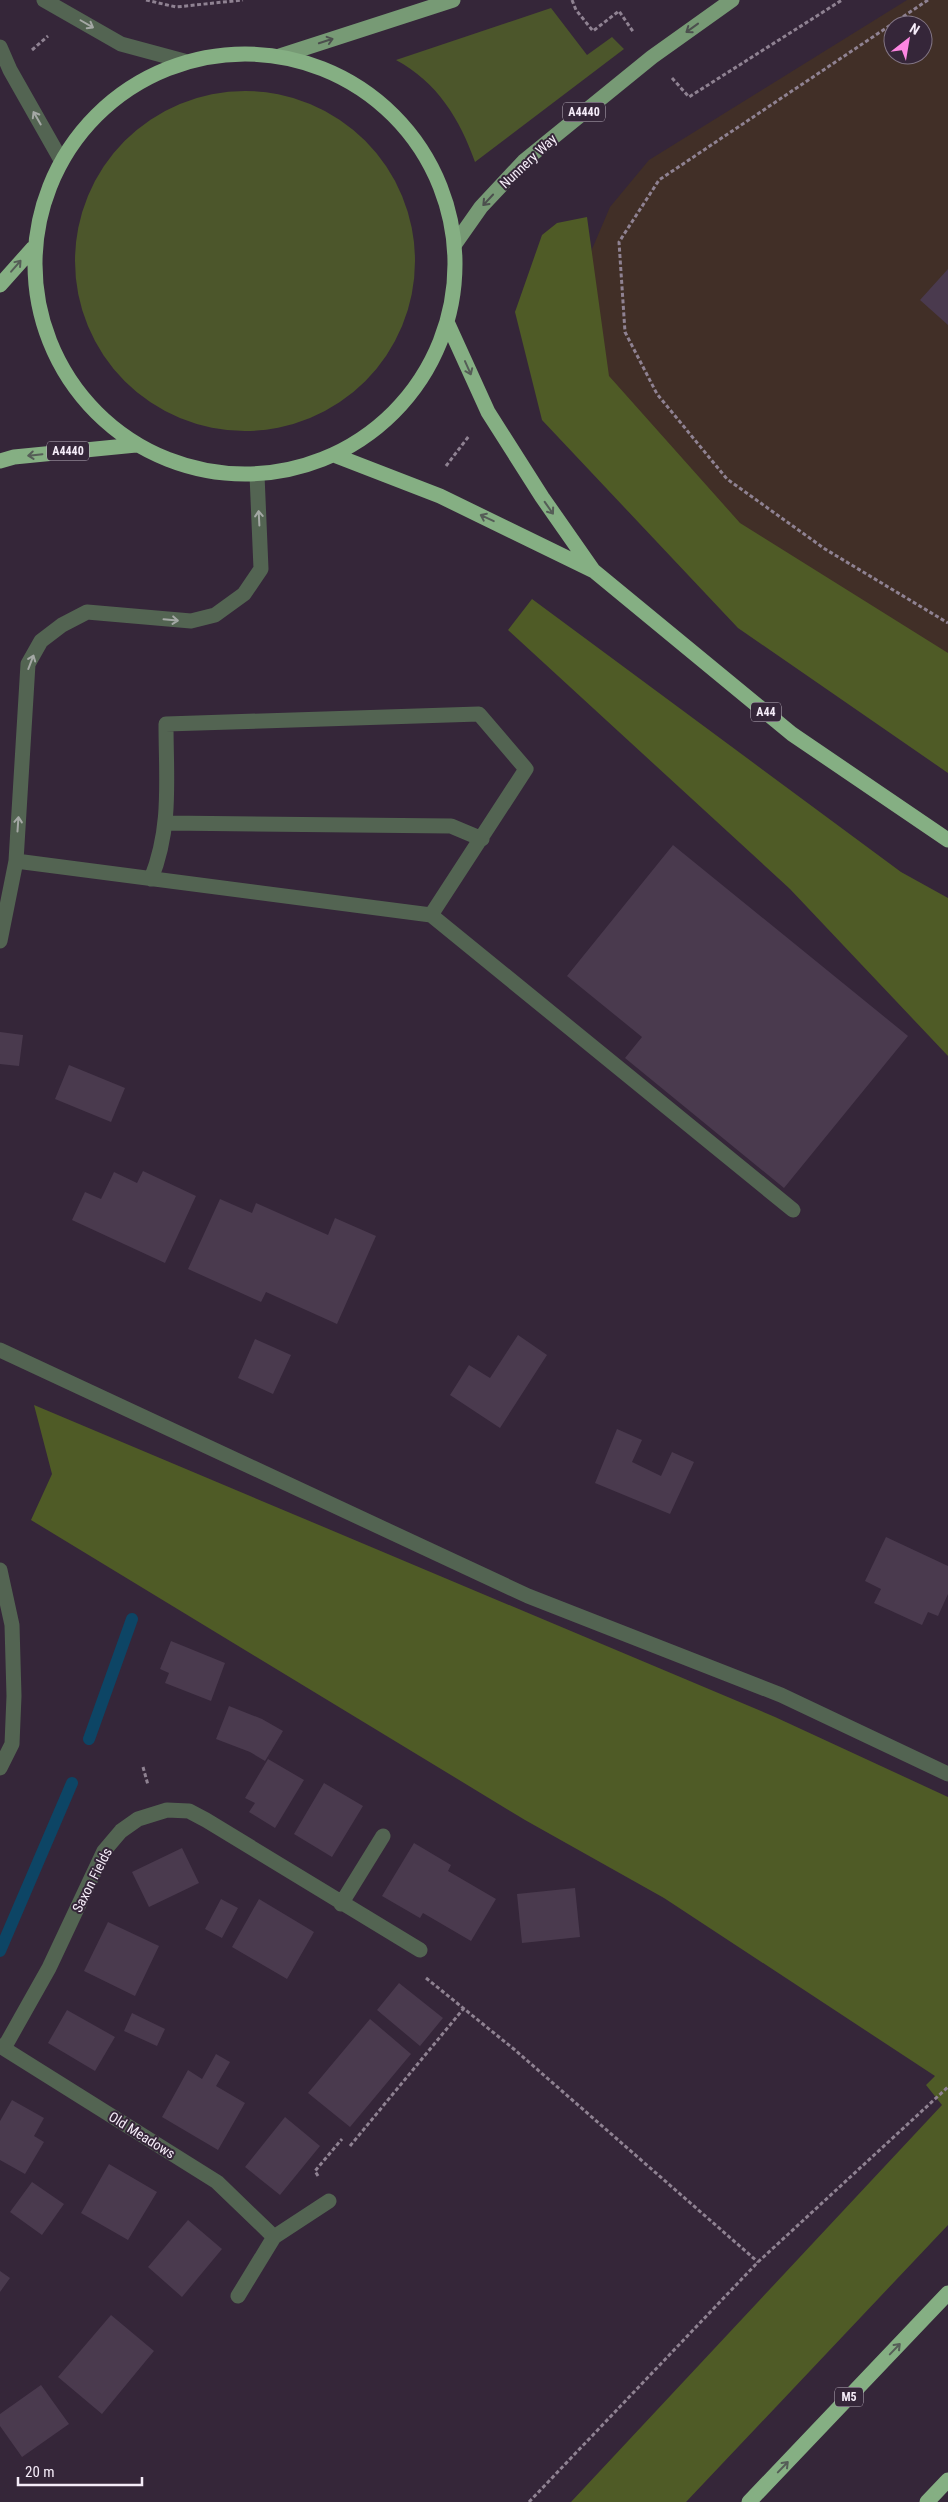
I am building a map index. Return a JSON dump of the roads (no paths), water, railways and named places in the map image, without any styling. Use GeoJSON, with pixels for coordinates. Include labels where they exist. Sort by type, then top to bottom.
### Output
{"type":"FeatureCollection","features":[{"type":"Feature","properties":{"kind":"highway"},"geometry":{"type":"LineString","coordinates":[[225,54],[280,56],[332,72],[379,102],[385,108],[416,142],[442,190],[455,244],[454,289],[448,324],[419,383],[381,425],[334,455],[287,471],[257,475],[170,461],[136,445],[98,412],[59,366],[38,315],[33,248],[41,209],[61,160],[108,103],[138,81],[184,61],[225,54]]}},
{"type":"Feature","properties":{"kind":"highway"},"geometry":{"type":"LineString","coordinates":[[0,285],[33,248]]}},
{"type":"Feature","properties":{"kind":"highway","name":"A44"},"geometry":{"type":"LineString","coordinates":[[448,324],[488,412],[542,497],[594,571]]}},
{"type":"Feature","properties":{"kind":"highway","name":"A4440"},"geometry":{"type":"LineString","coordinates":[[0,461],[14,457],[136,445]]}},
{"type":"Feature","properties":{"kind":"highway","name":"A44"},"geometry":{"type":"LineString","coordinates":[[334,455],[427,491],[594,571],[792,734],[948,840]]}},
{"type":"Feature","properties":{"kind":"highway","name":"M5"},"geometry":{"type":"LineString","coordinates":[[749,2502],[948,2293]]}},
{"type":"Feature","properties":{"kind":"highway"},"geometry":{"type":"LineString","coordinates":[[927,2502],[948,2480]]}},
{"type":"Feature","properties":{"kind":"main road"},"geometry":{"type":"LineString","coordinates":[[280,56],[453,0]]}},
{"type":"Feature","properties":{"kind":"main road","name":"Nunnery Way"},"geometry":{"type":"LineString","coordinates":[[455,244],[481,207],[524,161],[652,57],[732,0]]}},
{"type":"Feature","properties":{"kind":"street"},"geometry":{"type":"LineString","coordinates":[[44,0],[121,44],[184,61]]}},
{"type":"Feature","properties":{"kind":"street"},"geometry":{"type":"LineString","coordinates":[[0,47],[10,70],[61,160]]}},
{"type":"Feature","properties":{"kind":"street"},"geometry":{"type":"LineString","coordinates":[[0,941],[16,861],[28,664],[41,641],[62,625],[87,612],[191,621],[215,615],[244,594],[262,569],[257,475]]}},
{"type":"Feature","properties":{"kind":"street"},"geometry":{"type":"LineString","coordinates":[[151,879],[160,857],[166,824],[166,724],[479,714],[526,769],[482,839],[431,914]]}},
{"type":"Feature","properties":{"kind":"street"},"geometry":{"type":"LineString","coordinates":[[166,824],[451,826],[482,839]]}},
{"type":"Feature","properties":{"kind":"street"},"geometry":{"type":"LineString","coordinates":[[16,861],[431,914],[793,1210]]}},
{"type":"Feature","properties":{"kind":"street"},"geometry":{"type":"LineString","coordinates":[[0,1350],[528,1596],[781,1694],[947,1772]]}},
{"type":"Feature","properties":{"kind":"street"},"geometry":{"type":"LineString","coordinates":[[0,1570],[12,1625],[14,1696],[12,1744],[0,1768]]}},
{"type":"Feature","properties":{"kind":"street","name":"Saxon Fields"},"geometry":{"type":"LineString","coordinates":[[2,2047],[49,1968],[104,1851],[121,1831],[138,1819],[167,1810],[189,1811],[206,1820],[341,1904],[420,1950]]}},
{"type":"Feature","properties":{"kind":"street"},"geometry":{"type":"LineString","coordinates":[[341,1904],[383,1836]]}},
{"type":"Feature","properties":{"kind":"street","name":"Old Meadows"},"geometry":{"type":"LineString","coordinates":[[2,2047],[217,2182],[274,2237]]}},
{"type":"Feature","properties":{"kind":"street"},"geometry":{"type":"LineString","coordinates":[[238,2296],[274,2237],[329,2201]]}},
{"type":"Feature","properties":{"kind":"waterway"},"geometry":{"type":"LineString","coordinates":[[89,1739],[132,1619]]}},
{"type":"Feature","properties":{"kind":"waterway"},"geometry":{"type":"LineString","coordinates":[[0,1951],[72,1783]]}}]}
